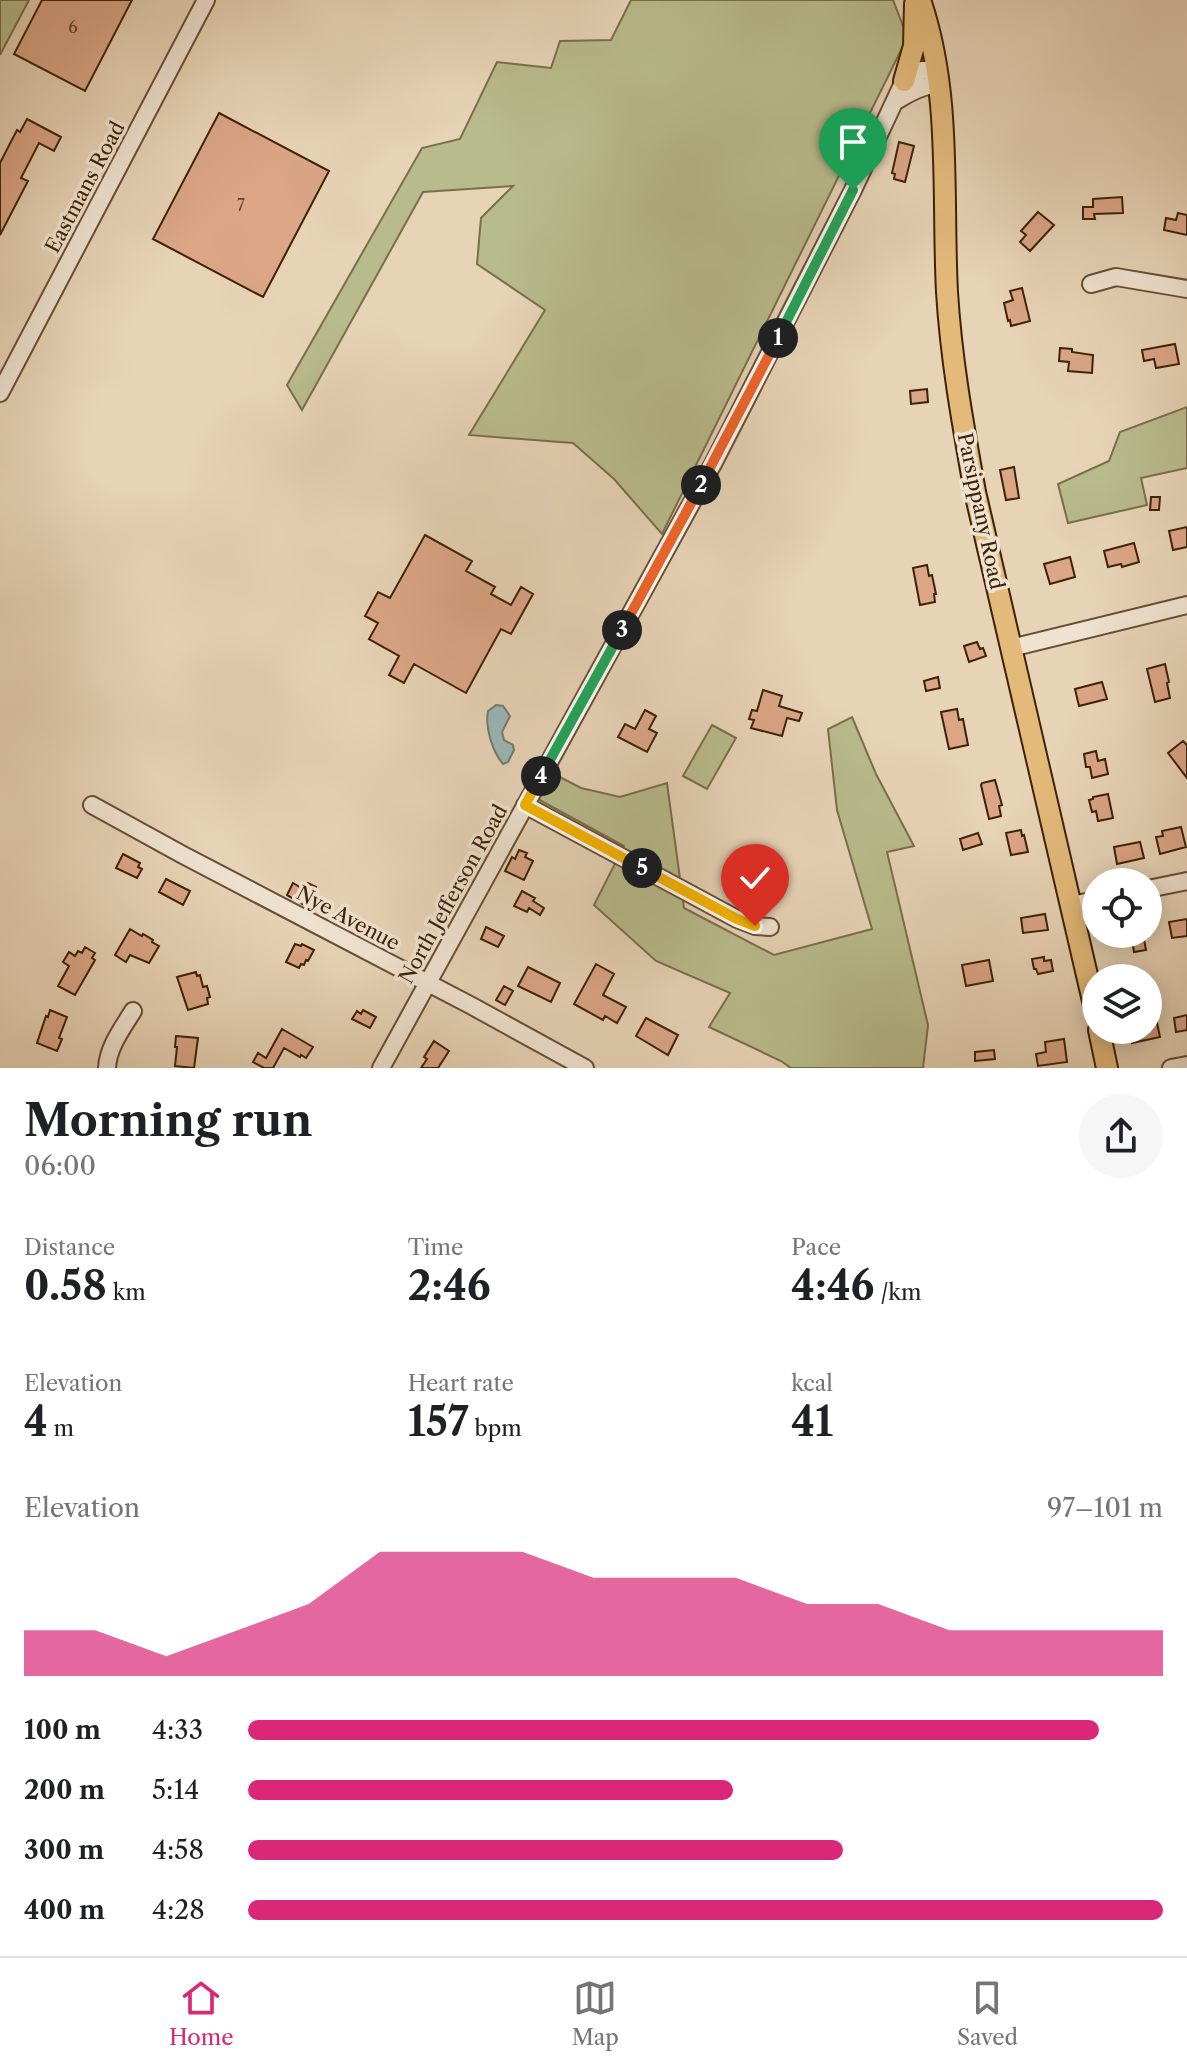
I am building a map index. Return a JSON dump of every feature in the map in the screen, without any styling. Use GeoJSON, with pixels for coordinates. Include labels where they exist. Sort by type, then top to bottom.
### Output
{"type":"FeatureCollection","features":[{"type":"Feature","properties":{"kind":"main road","name":"Parsippany Road"},"geometry":{"type":"LineString","coordinates":[[917,0],[928,23],[938,76],[952,356],[975,492],[1085,964]]}},
{"type":"Feature","properties":{"kind":"main road"},"geometry":{"type":"LineString","coordinates":[[904,81],[914,46],[917,0]]}},
{"type":"Feature","properties":{"kind":"main road"},"geometry":{"type":"LineString","coordinates":[[1102,1044],[1107,1068]]}},
{"type":"Feature","properties":{"kind":"street","name":"Eastmans Road"},"geometry":{"type":"LineString","coordinates":[[0,393],[206,0]]}},
{"type":"Feature","properties":{"kind":"street"},"geometry":{"type":"LineString","coordinates":[[904,81],[922,70],[938,76]]}},
{"type":"Feature","properties":{"kind":"street"},"geometry":{"type":"LineString","coordinates":[[895,102],[938,76]]}},
{"type":"Feature","properties":{"kind":"street","name":"North Jefferson Road"},"geometry":{"type":"LineString","coordinates":[[381,1068],[713,464],[827,243],[904,81]]}},
{"type":"Feature","properties":{"kind":"street"},"geometry":{"type":"LineString","coordinates":[[1091,284],[1116,277],[1187,289]]}},
{"type":"Feature","properties":{"kind":"street"},"geometry":{"type":"LineString","coordinates":[[1011,648],[1187,605]]}},
{"type":"Feature","properties":{"kind":"street","name":"Nye Avenue"},"geometry":{"type":"LineString","coordinates":[[92,805],[585,1068]]}},
{"type":"Feature","properties":{"kind":"street"},"geometry":{"type":"LineString","coordinates":[[525,805],[737,919],[755,926],[770,927]]}},
{"type":"Feature","properties":{"kind":"street"},"geometry":{"type":"LineString","coordinates":[[1162,886],[1187,881]]}},
{"type":"Feature","properties":{"kind":"street"},"geometry":{"type":"LineString","coordinates":[[1071,905],[1082,903]]}},
{"type":"Feature","properties":{"kind":"street"},"geometry":{"type":"LineString","coordinates":[[107,1068],[116,1039],[133,1011]]}},
{"type":"Feature","properties":{"kind":"street"},"geometry":{"type":"LineString","coordinates":[[1171,1068],[1187,1065]]}},
{"type":"Feature","properties":{"kind":"green space"},"geometry":{"type":"Polygon","coordinates":[[[0,0],[29,0],[0,55],[0,0]]]}},
{"type":"Feature","properties":{"kind":"green space"},"geometry":{"type":"Polygon","coordinates":[[[631,0],[893,0],[906,40],[662,534],[614,479],[573,443],[469,435],[545,310],[477,264],[481,218],[513,186],[423,192],[302,410],[287,385],[422,148],[460,139],[497,62],[551,68],[560,41],[611,40],[631,0]]]}},
{"type":"Feature","properties":{"kind":"green space"},"geometry":{"type":"Polygon","coordinates":[[[1187,407],[1187,468],[1141,478],[1147,505],[1068,523],[1058,484],[1109,461],[1120,432],[1187,407]]]}},
{"type":"Feature","properties":{"kind":"green space"},"geometry":{"type":"Polygon","coordinates":[[[852,717],[876,774],[914,846],[887,852],[928,1025],[923,1068],[791,1068],[709,1027],[730,993],[656,961],[594,905],[624,846],[534,797],[558,776],[581,788],[620,797],[667,783],[684,908],[774,955],[872,929],[837,810],[828,729],[852,717]]]}},
{"type":"Feature","properties":{"kind":"green space"},"geometry":{"type":"Polygon","coordinates":[[[712,725],[736,738],[707,789],[683,776],[712,725]]]}},
{"type":"Feature","properties":{"kind":"water"},"geometry":{"type":"Polygon","coordinates":[[[496,705],[503,706],[510,716],[502,732],[504,740],[513,745],[514,750],[508,762],[503,764],[493,746],[488,724],[488,711],[496,705]]]}},
{"type":"Feature","properties":{"kind":"building"},"geometry":{"type":"Polygon","coordinates":[[[42,0],[132,0],[85,91],[14,54],[42,0]]]}},
{"type":"Feature","properties":{"kind":"building"},"geometry":{"type":"Polygon","coordinates":[[[219,113],[329,171],[263,297],[153,239],[219,113]]]}},
{"type":"Feature","properties":{"kind":"building"},"geometry":{"type":"Polygon","coordinates":[[[27,119],[61,137],[54,151],[39,143],[21,178],[28,181],[0,235],[0,163],[17,130],[20,132],[27,119]]]}},
{"type":"Feature","properties":{"kind":"building"},"geometry":{"type":"Polygon","coordinates":[[[899,142],[914,146],[905,182],[894,179],[895,174],[892,173],[899,142]]]}},
{"type":"Feature","properties":{"kind":"building"},"geometry":{"type":"Polygon","coordinates":[[[1122,197],[1123,213],[1094,214],[1095,219],[1083,219],[1083,207],[1093,207],[1093,199],[1122,197]]]}},
{"type":"Feature","properties":{"kind":"building"},"geometry":{"type":"Polygon","coordinates":[[[1038,212],[1054,225],[1030,251],[1020,242],[1026,235],[1021,231],[1038,212]]]}},
{"type":"Feature","properties":{"kind":"building"},"geometry":{"type":"Polygon","coordinates":[[[1178,213],[1187,215],[1187,235],[1164,230],[1166,218],[1176,220],[1178,213]]]}},
{"type":"Feature","properties":{"kind":"building"},"geometry":{"type":"Polygon","coordinates":[[[1022,288],[1030,321],[1011,326],[1004,303],[1013,300],[1010,291],[1022,288]]]}},
{"type":"Feature","properties":{"kind":"building"},"geometry":{"type":"Polygon","coordinates":[[[1175,344],[1179,364],[1156,368],[1154,359],[1144,361],[1142,350],[1175,344]]]}},
{"type":"Feature","properties":{"kind":"building"},"geometry":{"type":"Polygon","coordinates":[[[1060,348],[1093,355],[1092,373],[1068,371],[1069,362],[1059,361],[1060,348]]]}},
{"type":"Feature","properties":{"kind":"building"},"geometry":{"type":"Polygon","coordinates":[[[927,389],[928,402],[911,404],[910,391],[927,389]]]}},
{"type":"Feature","properties":{"kind":"building"},"geometry":{"type":"Polygon","coordinates":[[[1014,467],[1019,498],[1006,500],[1000,470],[1014,467]]]}},
{"type":"Feature","properties":{"kind":"building"},"geometry":{"type":"Polygon","coordinates":[[[1151,497],[1160,497],[1159,510],[1150,510],[1151,497]]]}},
{"type":"Feature","properties":{"kind":"building"},"geometry":{"type":"Polygon","coordinates":[[[1187,527],[1187,547],[1173,550],[1169,531],[1187,527]]]}},
{"type":"Feature","properties":{"kind":"building"},"geometry":{"type":"Polygon","coordinates":[[[425,535],[472,561],[466,571],[495,587],[491,594],[511,605],[521,587],[533,594],[511,634],[501,629],[466,693],[414,664],[404,683],[389,675],[399,656],[369,639],[378,623],[365,616],[378,592],[390,598],[425,535]]]}},
{"type":"Feature","properties":{"kind":"building"},"geometry":{"type":"Polygon","coordinates":[[[1134,543],[1139,562],[1108,567],[1104,551],[1134,543]]]}},
{"type":"Feature","properties":{"kind":"building"},"geometry":{"type":"Polygon","coordinates":[[[1070,557],[1075,577],[1050,584],[1044,564],[1070,557]]]}},
{"type":"Feature","properties":{"kind":"building"},"geometry":{"type":"Polygon","coordinates":[[[927,565],[929,576],[932,575],[935,602],[920,605],[913,568],[927,565]]]}},
{"type":"Feature","properties":{"kind":"building"},"geometry":{"type":"Polygon","coordinates":[[[977,642],[986,656],[969,662],[964,646],[977,642]]]}},
{"type":"Feature","properties":{"kind":"building"},"geometry":{"type":"Polygon","coordinates":[[[1165,664],[1170,698],[1155,702],[1147,669],[1165,664]]]}},
{"type":"Feature","properties":{"kind":"building"},"geometry":{"type":"Polygon","coordinates":[[[938,677],[940,688],[926,691],[924,681],[938,677]]]}},
{"type":"Feature","properties":{"kind":"building"},"geometry":{"type":"Polygon","coordinates":[[[1102,682],[1107,699],[1079,706],[1075,689],[1102,682]]]}},
{"type":"Feature","properties":{"kind":"building"},"geometry":{"type":"Polygon","coordinates":[[[763,690],[782,696],[779,706],[802,713],[799,721],[787,718],[782,736],[751,728],[754,720],[749,719],[752,710],[757,711],[763,690]]]}},
{"type":"Feature","properties":{"kind":"building"},"geometry":{"type":"Polygon","coordinates":[[[957,709],[959,720],[963,719],[968,745],[949,749],[941,712],[957,709]]]}},
{"type":"Feature","properties":{"kind":"building"},"geometry":{"type":"Polygon","coordinates":[[[645,710],[656,716],[649,729],[657,733],[647,752],[618,737],[625,724],[635,729],[645,710]]]}},
{"type":"Feature","properties":{"kind":"building"},"geometry":{"type":"Polygon","coordinates":[[[1183,741],[1187,745],[1187,778],[1168,753],[1183,741]]]}},
{"type":"Feature","properties":{"kind":"building"},"geometry":{"type":"Polygon","coordinates":[[[1096,751],[1098,761],[1105,759],[1108,774],[1092,778],[1084,754],[1096,751]]]}},
{"type":"Feature","properties":{"kind":"building"},"geometry":{"type":"Polygon","coordinates":[[[995,780],[1002,805],[999,806],[1001,816],[989,819],[981,785],[995,780]]]}},
{"type":"Feature","properties":{"kind":"building"},"geometry":{"type":"Polygon","coordinates":[[[1108,794],[1113,818],[1098,821],[1089,800],[1108,794]]]}},
{"type":"Feature","properties":{"kind":"building"},"geometry":{"type":"Polygon","coordinates":[[[1181,827],[1186,847],[1160,854],[1156,837],[1163,836],[1162,831],[1181,827]]]}},
{"type":"Feature","properties":{"kind":"building"},"geometry":{"type":"Polygon","coordinates":[[[1021,830],[1028,852],[1011,855],[1006,833],[1021,830]]]}},
{"type":"Feature","properties":{"kind":"building"},"geometry":{"type":"Polygon","coordinates":[[[978,833],[982,844],[963,850],[960,839],[978,833]]]}},
{"type":"Feature","properties":{"kind":"building"},"geometry":{"type":"Polygon","coordinates":[[[1140,842],[1144,858],[1117,864],[1114,847],[1140,842]]]}},
{"type":"Feature","properties":{"kind":"building"},"geometry":{"type":"Polygon","coordinates":[[[519,850],[527,853],[525,857],[533,861],[524,880],[505,871],[519,850]]]}},
{"type":"Feature","properties":{"kind":"building"},"geometry":{"type":"Polygon","coordinates":[[[123,854],[140,863],[138,867],[142,869],[137,878],[116,868],[123,854]]]}},
{"type":"Feature","properties":{"kind":"building"},"geometry":{"type":"Polygon","coordinates":[[[166,879],[190,891],[183,905],[159,892],[166,879]]]}},
{"type":"Feature","properties":{"kind":"building"},"geometry":{"type":"Polygon","coordinates":[[[293,883],[305,890],[308,883],[316,887],[306,906],[287,895],[293,883]]]}},
{"type":"Feature","properties":{"kind":"building"},"geometry":{"type":"Polygon","coordinates":[[[522,891],[535,898],[533,901],[544,908],[540,915],[529,908],[527,912],[514,906],[522,891]]]}},
{"type":"Feature","properties":{"kind":"building"},"geometry":{"type":"Polygon","coordinates":[[[1045,914],[1048,930],[1023,933],[1021,918],[1045,914]]]}},
{"type":"Feature","properties":{"kind":"building"},"geometry":{"type":"Polygon","coordinates":[[[1187,919],[1187,936],[1172,938],[1169,922],[1187,919]]]}},
{"type":"Feature","properties":{"kind":"building"},"geometry":{"type":"Polygon","coordinates":[[[486,927],[504,936],[498,947],[481,939],[486,927]]]}},
{"type":"Feature","properties":{"kind":"building"},"geometry":{"type":"Polygon","coordinates":[[[130,929],[159,946],[149,963],[130,955],[126,962],[115,955],[130,929]]]}},
{"type":"Feature","properties":{"kind":"building"},"geometry":{"type":"Polygon","coordinates":[[[295,944],[314,950],[308,961],[299,968],[286,962],[295,944]]]}},
{"type":"Feature","properties":{"kind":"building"},"geometry":{"type":"Polygon","coordinates":[[[85,947],[95,953],[92,958],[95,960],[75,995],[58,986],[69,966],[63,962],[69,952],[75,956],[78,951],[82,953],[85,947]]]}},
{"type":"Feature","properties":{"kind":"building"},"geometry":{"type":"Polygon","coordinates":[[[1044,957],[1044,961],[1051,960],[1053,971],[1038,974],[1032,959],[1044,957]]]}},
{"type":"Feature","properties":{"kind":"building"},"geometry":{"type":"Polygon","coordinates":[[[989,960],[993,981],[966,986],[962,965],[989,960]]]}},
{"type":"Feature","properties":{"kind":"building"},"geometry":{"type":"Polygon","coordinates":[[[596,964],[614,974],[603,995],[626,1007],[617,1023],[605,1016],[603,1020],[574,1004],[596,964]]]}},
{"type":"Feature","properties":{"kind":"building"},"geometry":{"type":"Polygon","coordinates":[[[528,967],[560,983],[551,1002],[518,986],[528,967]]]}},
{"type":"Feature","properties":{"kind":"building"},"geometry":{"type":"Polygon","coordinates":[[[196,972],[203,987],[207,986],[210,997],[207,998],[208,1004],[188,1010],[177,977],[196,972]]]}},
{"type":"Feature","properties":{"kind":"building"},"geometry":{"type":"Polygon","coordinates":[[[504,986],[513,991],[505,1005],[496,1000],[504,986]]]}},
{"type":"Feature","properties":{"kind":"building"},"geometry":{"type":"Polygon","coordinates":[[[50,1010],[67,1017],[57,1051],[37,1043],[50,1010]]]}},
{"type":"Feature","properties":{"kind":"building"},"geometry":{"type":"Polygon","coordinates":[[[363,1010],[376,1017],[370,1028],[352,1019],[357,1011],[361,1014],[363,1010]]]}},
{"type":"Feature","properties":{"kind":"building"},"geometry":{"type":"Polygon","coordinates":[[[1187,1015],[1187,1030],[1176,1032],[1174,1018],[1187,1015]]]}},
{"type":"Feature","properties":{"kind":"building"},"geometry":{"type":"Polygon","coordinates":[[[646,1018],[678,1035],[668,1055],[636,1036],[646,1018]]]}},
{"type":"Feature","properties":{"kind":"building"},"geometry":{"type":"Polygon","coordinates":[[[282,1029],[313,1047],[306,1058],[284,1048],[273,1068],[264,1068],[253,1062],[258,1053],[266,1058],[282,1029]]]}},
{"type":"Feature","properties":{"kind":"building"},"geometry":{"type":"Polygon","coordinates":[[[176,1036],[198,1038],[194,1068],[175,1066],[176,1036]]]}},
{"type":"Feature","properties":{"kind":"building"},"geometry":{"type":"Polygon","coordinates":[[[1064,1039],[1067,1062],[1038,1066],[1036,1054],[1046,1052],[1045,1042],[1064,1039]]]}},
{"type":"Feature","properties":{"kind":"building"},"geometry":{"type":"Polygon","coordinates":[[[434,1041],[449,1051],[438,1068],[421,1068],[427,1059],[424,1057],[434,1041]]]}},
{"type":"Feature","properties":{"kind":"building"},"geometry":{"type":"Polygon","coordinates":[[[994,1050],[995,1059],[975,1061],[975,1052],[994,1050]]]}},
{"type":"Feature","properties":{"kind":"route"},"geometry":{"type":"LineString","coordinates":[[755,926],[525,805],[713,464],[853,190]]}}]}
